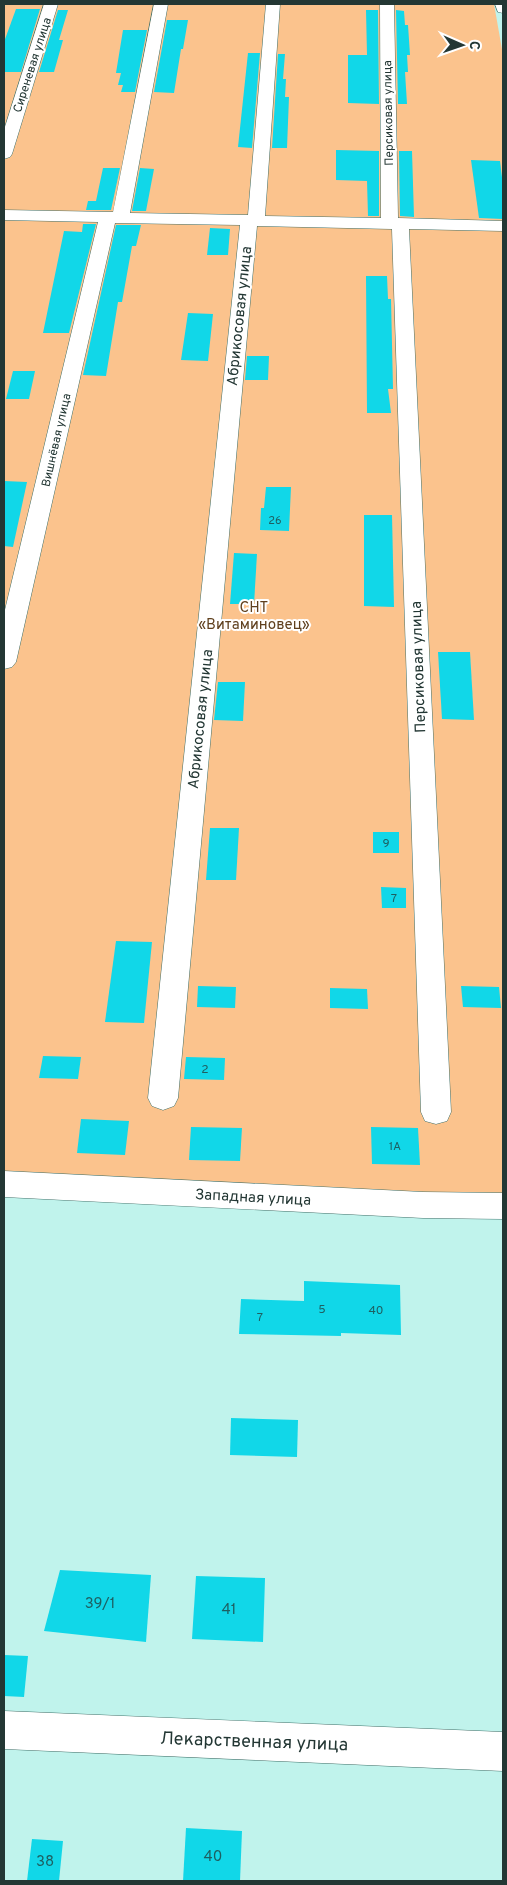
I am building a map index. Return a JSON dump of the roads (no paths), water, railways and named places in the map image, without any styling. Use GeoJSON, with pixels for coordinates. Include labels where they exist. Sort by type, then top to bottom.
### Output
{"type":"FeatureCollection","features":[{"type":"Feature","properties":{"kind":"street","name":"Сиреневая улица"},"geometry":{"type":"LineString","coordinates":[[4,154],[51,4]]}},
{"type":"Feature","properties":{"kind":"street","name":"Вишнёвая улица"},"geometry":{"type":"LineString","coordinates":[[4,662],[114,217],[161,4]]}},
{"type":"Feature","properties":{"kind":"street","name":"Абрикосовая улица"},"geometry":{"type":"LineString","coordinates":[[163,1098],[252,220],[272,4]]}},
{"type":"Feature","properties":{"kind":"street","name":"Персиковая улица"},"geometry":{"type":"LineString","coordinates":[[387,4],[395,223],[436,1112]]}},
{"type":"Feature","properties":{"kind":"street"},"geometry":{"type":"LineString","coordinates":[[502,4],[503,9]]}},
{"type":"Feature","properties":{"kind":"street"},"geometry":{"type":"LineString","coordinates":[[4,215],[503,226]]}},
{"type":"Feature","properties":{"kind":"street","name":"Западная улица"},"geometry":{"type":"LineString","coordinates":[[4,1184],[423,1205],[503,1206]]}},
{"type":"Feature","properties":{"kind":"street","name":"Лекарственная улица"},"geometry":{"type":"LineString","coordinates":[[4,1730],[503,1752]]}},
{"type":"Feature","properties":{"kind":"park label","name":"СНТ «Витаминовец»"},"geometry":{"type":"Point","coordinates":[254,616]}}]}
